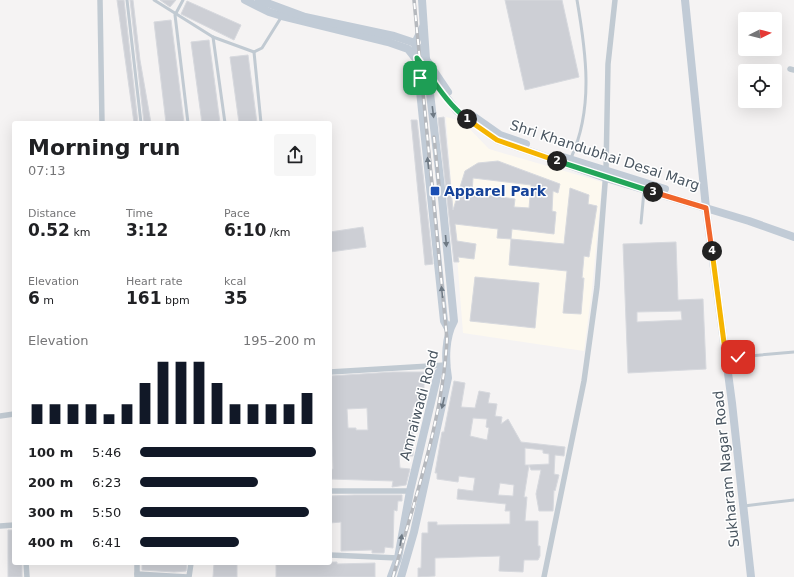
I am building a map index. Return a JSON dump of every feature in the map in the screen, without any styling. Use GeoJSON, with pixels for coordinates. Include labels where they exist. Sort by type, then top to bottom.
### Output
{"type":"FeatureCollection","features":[{"type":"Feature","properties":{"kind":"main road","name":"Shri Khandubhai Desai Marg"},"geometry":{"type":"LineString","coordinates":[[246,0],[269,12],[282,16],[415,44],[426,58],[437,78],[460,107],[500,135],[606,174]]}},
{"type":"Feature","properties":{"kind":"main road","name":"Shri Khandubhai Desai Marg"},"geometry":{"type":"LineString","coordinates":[[259,0],[305,17],[383,37],[408,49],[417,58],[436,86],[456,111],[497,140],[794,232]]}},
{"type":"Feature","properties":{"kind":"main road","name":"Amraiwadi Road"},"geometry":{"type":"LineString","coordinates":[[391,577],[398,558],[410,491],[438,373],[446,365],[449,330],[454,320],[426,58],[422,0]]}},
{"type":"Feature","properties":{"kind":"main road","name":"Sukharam Nagar Road"},"geometry":{"type":"LineString","coordinates":[[686,0],[706,205],[752,577]]}},
{"type":"Feature","properties":{"kind":"main road"},"geometry":{"type":"LineString","coordinates":[[424,26],[415,44],[444,321],[449,330]]}},
{"type":"Feature","properties":{"kind":"main road","name":"Shri Khandubhai Desai Marg"},"geometry":{"type":"LineString","coordinates":[[706,205],[794,237]]}},
{"type":"Feature","properties":{"kind":"main road"},"geometry":{"type":"LineString","coordinates":[[401,577],[414,532],[448,378],[446,365]]}},
{"type":"Feature","properties":{"kind":"street"},"geometry":{"type":"LineString","coordinates":[[100,0],[102,121]]}},
{"type":"Feature","properties":{"kind":"street"},"geometry":{"type":"LineString","coordinates":[[544,577],[584,381],[597,287],[606,174],[608,64],[615,0]]}},
{"type":"Feature","properties":{"kind":"street"},"geometry":{"type":"LineString","coordinates":[[332,372],[446,365]]}},
{"type":"Feature","properties":{"kind":"street"},"geometry":{"type":"LineString","coordinates":[[0,416],[12,414]]}},
{"type":"Feature","properties":{"kind":"street"},"geometry":{"type":"LineString","coordinates":[[332,491],[410,491]]}},
{"type":"Feature","properties":{"kind":"street"},"geometry":{"type":"LineString","coordinates":[[0,526],[12,525]]}},
{"type":"Feature","properties":{"kind":"street"},"geometry":{"type":"LineString","coordinates":[[332,555],[398,558]]}},
{"type":"Feature","properties":{"kind":"street"},"geometry":{"type":"LineString","coordinates":[[26,565],[27,577]]}},
{"type":"Feature","properties":{"kind":"street"},"geometry":{"type":"LineString","coordinates":[[137,565],[137,576],[188,577],[191,565]]}},
{"type":"Feature","properties":{"kind":"lane"},"geometry":{"type":"LineString","coordinates":[[127,0],[140,121]]}},
{"type":"Feature","properties":{"kind":"lane"},"geometry":{"type":"LineString","coordinates":[[154,0],[175,15],[213,37],[254,52],[262,48],[282,16]]}},
{"type":"Feature","properties":{"kind":"lane"},"geometry":{"type":"LineString","coordinates":[[182,0],[175,15],[188,121]]}},
{"type":"Feature","properties":{"kind":"lane"},"geometry":{"type":"LineString","coordinates":[[571,160],[581,132],[586,100],[584,48],[577,0]]}},
{"type":"Feature","properties":{"kind":"lane"},"geometry":{"type":"LineString","coordinates":[[213,37],[225,121]]}},
{"type":"Feature","properties":{"kind":"lane"},"geometry":{"type":"LineString","coordinates":[[254,52],[262,121]]}},
{"type":"Feature","properties":{"kind":"lane"},"geometry":{"type":"LineString","coordinates":[[641,223],[644,186]]}},
{"type":"Feature","properties":{"kind":"lane"},"geometry":{"type":"LineString","coordinates":[[726,358],[794,352]]}},
{"type":"Feature","properties":{"kind":"lane"},"geometry":{"type":"LineString","coordinates":[[743,506],[794,500]]}},
{"type":"Feature","properties":{"kind":"shaded area"},"geometry":{"type":"Polygon","coordinates":[[[446,117],[462,121],[489,149],[602,182],[592,289],[584,351],[463,333],[446,117]]]}},
{"type":"Feature","properties":{"kind":"building"},"geometry":{"type":"Polygon","coordinates":[[[117,0],[124,0],[138,121],[134,121],[117,0]]]}},
{"type":"Feature","properties":{"kind":"building"},"geometry":{"type":"Polygon","coordinates":[[[130,0],[133,0],[140,60],[151,121],[144,121],[130,0]]]}},
{"type":"Feature","properties":{"kind":"building"},"geometry":{"type":"Polygon","coordinates":[[[160,0],[176,0],[170,7],[160,0]]]}},
{"type":"Feature","properties":{"kind":"building"},"geometry":{"type":"Polygon","coordinates":[[[505,0],[562,0],[579,77],[525,90],[505,0]]]}},
{"type":"Feature","properties":{"kind":"building"},"geometry":{"type":"Polygon","coordinates":[[[187,1],[241,25],[234,40],[181,14],[187,1]]]}},
{"type":"Feature","properties":{"kind":"building"},"geometry":{"type":"Polygon","coordinates":[[[171,20],[184,121],[166,121],[154,22],[171,20]]]}},
{"type":"Feature","properties":{"kind":"building"},"geometry":{"type":"Polygon","coordinates":[[[209,40],[220,121],[202,121],[191,42],[209,40]]]}},
{"type":"Feature","properties":{"kind":"building"},"geometry":{"type":"Polygon","coordinates":[[[248,55],[257,121],[239,121],[230,57],[248,55]]]}},
{"type":"Feature","properties":{"kind":"building"},"geometry":{"type":"Polygon","coordinates":[[[444,117],[453,210],[465,171],[478,163],[498,161],[560,184],[558,193],[553,191],[552,211],[556,212],[554,234],[512,229],[511,239],[497,238],[498,229],[455,224],[457,241],[476,244],[474,259],[458,257],[459,262],[454,262],[438,118],[444,117]],[[473,178],[472,193],[515,199],[514,207],[529,208],[531,185],[473,178]]]}},
{"type":"Feature","properties":{"kind":"building"},"geometry":{"type":"Polygon","coordinates":[[[411,120],[417,120],[433,264],[425,265],[411,120]]]}},
{"type":"Feature","properties":{"kind":"building"},"geometry":{"type":"Polygon","coordinates":[[[570,188],[589,195],[588,204],[597,206],[589,257],[584,256],[581,314],[563,313],[567,271],[509,265],[511,239],[564,244],[570,188]]]}},
{"type":"Feature","properties":{"kind":"building"},"geometry":{"type":"Polygon","coordinates":[[[363,227],[366,247],[332,252],[332,232],[363,227]]]}},
{"type":"Feature","properties":{"kind":"building"},"geometry":{"type":"Polygon","coordinates":[[[676,242],[678,300],[703,299],[706,369],[628,373],[623,244],[676,242]],[[681,311],[637,312],[637,322],[682,320],[681,311]]]}},
{"type":"Feature","properties":{"kind":"building"},"geometry":{"type":"Polygon","coordinates":[[[475,277],[539,283],[535,328],[470,321],[475,277]]]}},
{"type":"Feature","properties":{"kind":"building"},"geometry":{"type":"Polygon","coordinates":[[[393,372],[424,372],[424,406],[413,407],[413,456],[399,456],[400,468],[410,469],[406,485],[392,487],[393,481],[332,479],[332,376],[393,372]],[[367,408],[347,409],[348,428],[356,428],[356,430],[368,430],[367,408]]]}},
{"type":"Feature","properties":{"kind":"building"},"geometry":{"type":"Polygon","coordinates":[[[454,381],[465,383],[461,407],[475,408],[479,391],[490,393],[488,403],[497,404],[495,416],[502,417],[501,424],[508,419],[521,442],[565,447],[564,456],[555,455],[554,474],[559,475],[555,491],[554,490],[553,511],[539,511],[536,494],[541,470],[531,470],[529,465],[524,497],[527,497],[525,521],[538,521],[538,546],[540,546],[540,556],[538,560],[524,560],[523,572],[499,571],[500,556],[435,558],[435,576],[418,577],[418,568],[421,568],[422,533],[428,533],[428,522],[437,522],[437,525],[510,524],[510,511],[505,511],[506,504],[457,499],[458,489],[473,491],[475,478],[459,476],[458,482],[437,479],[437,473],[435,473],[442,432],[444,432],[454,381]],[[473,418],[470,436],[487,440],[489,428],[486,427],[487,419],[473,418]],[[525,448],[525,465],[549,464],[549,454],[543,453],[543,450],[525,448]],[[500,483],[498,495],[513,496],[514,485],[500,483]]]}},
{"type":"Feature","properties":{"kind":"building"},"geometry":{"type":"Polygon","coordinates":[[[402,495],[402,501],[398,501],[397,511],[394,510],[393,548],[385,547],[384,553],[372,553],[372,550],[341,551],[341,522],[332,523],[332,496],[402,495]]]}},
{"type":"Feature","properties":{"kind":"building"},"geometry":{"type":"Polygon","coordinates":[[[8,530],[12,530],[12,565],[22,565],[22,577],[8,577],[8,530]]]}},
{"type":"Feature","properties":{"kind":"building"},"geometry":{"type":"Polygon","coordinates":[[[332,562],[337,562],[337,564],[375,563],[375,577],[276,577],[276,565],[332,565],[332,562]]]}},
{"type":"Feature","properties":{"kind":"building"},"geometry":{"type":"Polygon","coordinates":[[[142,565],[187,565],[186,571],[174,572],[142,570],[142,565]]]}},
{"type":"Feature","properties":{"kind":"building"},"geometry":{"type":"Polygon","coordinates":[[[214,565],[237,565],[237,577],[213,577],[214,565]]]}},
{"type":"Feature","properties":{"kind":"railway"},"geometry":{"type":"LineString","coordinates":[[393,577],[434,429],[440,399],[447,339],[414,0]]}},
{"type":"Feature","properties":{"kind":"railway"},"geometry":{"type":"LineString","coordinates":[[434,137],[439,185]]}},
{"type":"Feature","properties":{"kind":"place","name":"Apparel Park"},"geometry":{"type":"Point","coordinates":[435,191]}},
{"type":"Feature","properties":{"kind":"route"},"geometry":{"type":"LineString","coordinates":[[420,78],[417,58],[436,86],[456,111],[497,140],[606,178],[706,208],[726,358],[738,357]]}}]}
